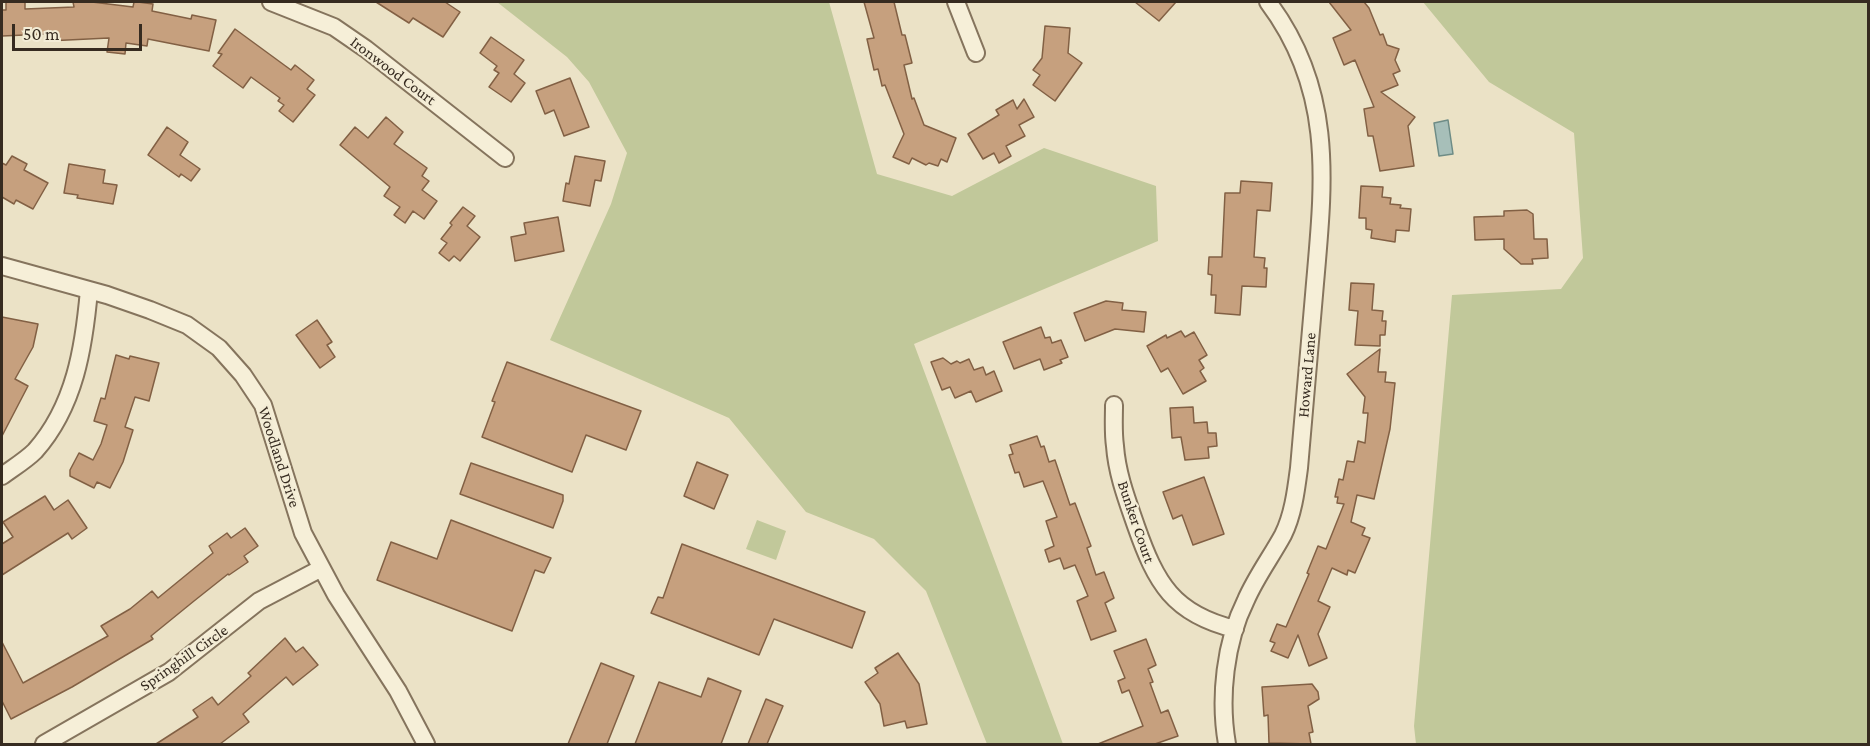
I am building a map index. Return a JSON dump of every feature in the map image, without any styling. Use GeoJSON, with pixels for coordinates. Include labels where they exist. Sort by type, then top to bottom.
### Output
{"type":"FeatureCollection","features":[{"type":"Feature","properties":{"kind":"street","name":"Ironwood Court"},"geometry":{"type":"LineString","coordinates":[[271,2],[334,27],[366,49],[505,158]]}},
{"type":"Feature","properties":{"kind":"street"},"geometry":{"type":"LineString","coordinates":[[956,2],[976,53]]}},
{"type":"Feature","properties":{"kind":"street","name":"Howard Lane"},"geometry":{"type":"LineString","coordinates":[[1227,744],[1224,728],[1224,684],[1235,629],[1245,601],[1284,534],[1294,502],[1299,468],[1322,195],[1322,147],[1314,100],[1299,54],[1268,2]]}},
{"type":"Feature","properties":{"kind":"street","name":"Woodland Drive"},"geometry":{"type":"LineString","coordinates":[[2,266],[89,290],[187,325],[219,348],[243,375],[263,405],[303,533],[320,569],[398,691],[426,744]]}},
{"type":"Feature","properties":{"kind":"street"},"geometry":{"type":"LineString","coordinates":[[2,476],[33,452],[53,428],[68,401],[87,315],[89,290]]}},
{"type":"Feature","properties":{"kind":"street","name":"Bunker Court"},"geometry":{"type":"LineString","coordinates":[[1114,405],[1114,446],[1122,486],[1146,556],[1157,579],[1173,597],[1193,613],[1215,624],[1235,629]]}},
{"type":"Feature","properties":{"kind":"street","name":"Springhill Circle"},"geometry":{"type":"LineString","coordinates":[[44,744],[169,672],[259,602],[320,569]]}},
{"type":"Feature","properties":{"kind":"green space"},"geometry":{"type":"Polygon","coordinates":[[[497,2],[829,2],[877,174],[952,196],[1044,148],[1156,186],[1158,241],[914,344],[1063,744],[987,744],[926,591],[874,539],[806,512],[729,418],[550,340],[611,204],[627,153],[589,82],[567,57],[497,2]]]}},
{"type":"Feature","properties":{"kind":"green space"},"geometry":{"type":"Polygon","coordinates":[[[1423,2],[1868,2],[1868,744],[1416,744],[1414,726],[1452,295],[1561,289],[1583,258],[1574,133],[1489,82],[1423,2]]]}},
{"type":"Feature","properties":{"kind":"green space"},"geometry":{"type":"Polygon","coordinates":[[[757,520],[786,531],[776,560],[746,549],[757,520]]]}},
{"type":"Feature","properties":{"kind":"water"},"geometry":{"type":"Polygon","coordinates":[[[1448,120],[1453,154],[1439,156],[1434,123],[1448,120]]]}},
{"type":"Feature","properties":{"kind":"building"},"geometry":{"type":"Polygon","coordinates":[[[6,2],[25,2],[25,9],[74,7],[73,2],[133,7],[134,2],[138,2],[153,4],[152,11],[191,19],[192,15],[216,20],[209,51],[148,39],[147,46],[126,43],[125,54],[107,52],[109,38],[47,41],[47,34],[2,36],[2,10],[6,10],[6,2]]]}},
{"type":"Feature","properties":{"kind":"building"},"geometry":{"type":"Polygon","coordinates":[[[376,2],[445,2],[460,12],[443,37],[413,18],[409,23],[376,2]]]}},
{"type":"Feature","properties":{"kind":"building"},"geometry":{"type":"Polygon","coordinates":[[[864,2],[894,2],[912,63],[904,65],[912,99],[914,98],[924,125],[956,138],[947,162],[941,159],[938,166],[929,163],[926,165],[912,158],[909,164],[893,157],[904,134],[885,85],[882,86],[878,69],[874,70],[867,39],[874,38],[864,2]]]}},
{"type":"Feature","properties":{"kind":"building"},"geometry":{"type":"Polygon","coordinates":[[[1135,2],[1176,2],[1159,21],[1135,2]]]}},
{"type":"Feature","properties":{"kind":"building"},"geometry":{"type":"Polygon","coordinates":[[[1329,2],[1364,2],[1387,45],[1399,49],[1395,60],[1400,71],[1393,74],[1398,85],[1381,92],[1415,117],[1408,126],[1414,166],[1380,171],[1373,136],[1368,136],[1364,109],[1374,107],[1355,60],[1344,65],[1333,38],[1351,30],[1329,2]]]}},
{"type":"Feature","properties":{"kind":"building"},"geometry":{"type":"Polygon","coordinates":[[[1045,26],[1070,28],[1068,53],[1082,63],[1055,101],[1033,85],[1040,75],[1033,70],[1042,58],[1045,26]]]}},
{"type":"Feature","properties":{"kind":"building"},"geometry":{"type":"Polygon","coordinates":[[[235,29],[291,70],[295,65],[314,80],[307,89],[315,95],[293,122],[279,111],[284,105],[278,101],[280,98],[251,77],[243,88],[213,66],[222,54],[218,53],[235,29]]]}},
{"type":"Feature","properties":{"kind":"building"},"geometry":{"type":"Polygon","coordinates":[[[491,37],[524,60],[514,74],[525,83],[511,102],[489,87],[499,73],[494,70],[497,66],[480,53],[491,37]]]}},
{"type":"Feature","properties":{"kind":"building"},"geometry":{"type":"Polygon","coordinates":[[[570,78],[589,127],[564,136],[554,110],[545,114],[536,91],[570,78]]]}},
{"type":"Feature","properties":{"kind":"building"},"geometry":{"type":"Polygon","coordinates":[[[1024,99],[1034,117],[1019,125],[1025,136],[1006,146],[1011,156],[999,163],[994,153],[983,159],[968,134],[999,115],[996,110],[1013,100],[1017,109],[1024,99]]]}},
{"type":"Feature","properties":{"kind":"building"},"geometry":{"type":"Polygon","coordinates":[[[386,117],[403,132],[394,144],[427,168],[422,176],[429,181],[422,190],[437,201],[424,219],[413,211],[405,223],[394,215],[400,207],[384,196],[390,187],[340,145],[355,127],[368,138],[386,117]]]}},
{"type":"Feature","properties":{"kind":"building"},"geometry":{"type":"Polygon","coordinates":[[[167,127],[188,142],[180,155],[200,169],[191,181],[181,174],[179,177],[148,155],[167,127]]]}},
{"type":"Feature","properties":{"kind":"building"},"geometry":{"type":"Polygon","coordinates":[[[12,156],[27,164],[24,170],[48,183],[33,209],[16,200],[14,204],[2,197],[2,163],[6,165],[12,156]]]}},
{"type":"Feature","properties":{"kind":"building"},"geometry":{"type":"Polygon","coordinates":[[[575,156],[605,161],[601,181],[595,180],[590,206],[563,201],[575,156]]]}},
{"type":"Feature","properties":{"kind":"building"},"geometry":{"type":"Polygon","coordinates":[[[69,164],[105,170],[103,183],[117,185],[113,204],[77,198],[78,195],[64,193],[69,164]]]}},
{"type":"Feature","properties":{"kind":"building"},"geometry":{"type":"Polygon","coordinates":[[[1241,181],[1272,183],[1270,211],[1257,210],[1254,257],[1265,258],[1266,287],[1242,286],[1240,315],[1215,313],[1216,295],[1211,295],[1212,275],[1208,274],[1209,257],[1222,257],[1225,193],[1240,193],[1241,181]]]}},
{"type":"Feature","properties":{"kind":"building"},"geometry":{"type":"Polygon","coordinates":[[[1361,186],[1383,187],[1382,197],[1391,198],[1390,204],[1411,209],[1409,231],[1396,230],[1395,242],[1371,238],[1372,230],[1366,229],[1366,218],[1359,218],[1361,186]]]}},
{"type":"Feature","properties":{"kind":"building"},"geometry":{"type":"Polygon","coordinates":[[[463,207],[475,216],[467,226],[480,237],[460,261],[454,256],[449,261],[439,253],[447,243],[441,239],[463,207]]]}},
{"type":"Feature","properties":{"kind":"building"},"geometry":{"type":"Polygon","coordinates":[[[1527,210],[1533,214],[1534,239],[1547,239],[1548,258],[1532,259],[1533,264],[1521,264],[1504,249],[1504,239],[1475,240],[1474,217],[1504,216],[1504,211],[1527,210]]]}},
{"type":"Feature","properties":{"kind":"building"},"geometry":{"type":"Polygon","coordinates":[[[558,217],[564,251],[515,261],[511,237],[526,234],[524,223],[558,217]]]}},
{"type":"Feature","properties":{"kind":"building"},"geometry":{"type":"Polygon","coordinates":[[[1351,283],[1374,284],[1372,310],[1383,311],[1382,321],[1386,321],[1385,335],[1380,335],[1380,346],[1355,345],[1358,311],[1349,310],[1351,283]]]}},
{"type":"Feature","properties":{"kind":"building"},"geometry":{"type":"Polygon","coordinates":[[[1106,301],[1123,303],[1122,310],[1146,312],[1144,332],[1115,329],[1085,341],[1074,313],[1106,301]]]}},
{"type":"Feature","properties":{"kind":"building"},"geometry":{"type":"Polygon","coordinates":[[[2,317],[38,324],[33,347],[15,379],[28,386],[2,436],[2,317]]]}},
{"type":"Feature","properties":{"kind":"building"},"geometry":{"type":"Polygon","coordinates":[[[317,320],[332,342],[327,345],[335,357],[320,368],[296,335],[317,320]]]}},
{"type":"Feature","properties":{"kind":"building"},"geometry":{"type":"Polygon","coordinates":[[[1041,327],[1045,338],[1050,337],[1052,343],[1061,340],[1068,357],[1060,360],[1062,363],[1044,370],[1040,359],[1014,369],[1003,342],[1041,327]]]}},
{"type":"Feature","properties":{"kind":"building"},"geometry":{"type":"Polygon","coordinates":[[[1181,331],[1185,337],[1194,332],[1207,355],[1199,360],[1204,368],[1200,371],[1206,381],[1183,394],[1168,368],[1161,372],[1147,346],[1166,335],[1167,338],[1181,331]]]}},
{"type":"Feature","properties":{"kind":"building"},"geometry":{"type":"Polygon","coordinates":[[[1380,349],[1378,372],[1386,372],[1385,382],[1395,383],[1390,429],[1374,499],[1357,495],[1351,522],[1365,528],[1362,535],[1370,538],[1355,573],[1348,570],[1347,575],[1332,568],[1318,601],[1330,607],[1318,634],[1327,658],[1309,666],[1298,635],[1288,658],[1271,651],[1275,643],[1270,641],[1277,624],[1286,627],[1309,574],[1307,573],[1318,546],[1326,549],[1344,504],[1337,503],[1338,497],[1335,497],[1339,479],[1343,480],[1347,461],[1354,462],[1358,441],[1365,443],[1368,413],[1363,413],[1365,397],[1347,374],[1380,349]]]}},
{"type":"Feature","properties":{"kind":"building"},"geometry":{"type":"Polygon","coordinates":[[[116,355],[159,363],[149,401],[135,397],[125,427],[133,430],[123,462],[110,488],[97,482],[94,488],[70,476],[70,470],[79,453],[93,460],[101,444],[107,425],[94,421],[101,398],[105,399],[116,355]]]}},
{"type":"Feature","properties":{"kind":"building"},"geometry":{"type":"Polygon","coordinates":[[[943,358],[951,364],[969,359],[974,370],[983,367],[986,375],[994,371],[1002,391],[976,402],[971,391],[955,398],[950,387],[942,390],[931,362],[943,358]]]}},
{"type":"Feature","properties":{"kind":"building"},"geometry":{"type":"Polygon","coordinates":[[[507,362],[641,411],[626,450],[586,435],[572,472],[482,437],[495,402],[492,401],[507,362]]]}},
{"type":"Feature","properties":{"kind":"building"},"geometry":{"type":"Polygon","coordinates":[[[1193,407],[1194,423],[1207,422],[1208,433],[1216,433],[1217,446],[1208,447],[1209,458],[1185,460],[1181,437],[1172,438],[1170,408],[1193,407]]]}},
{"type":"Feature","properties":{"kind":"building"},"geometry":{"type":"Polygon","coordinates":[[[1037,436],[1041,447],[1044,446],[1049,462],[1055,460],[1070,505],[1075,503],[1091,546],[1087,548],[1096,575],[1104,572],[1114,598],[1105,603],[1116,631],[1091,640],[1077,601],[1088,596],[1075,565],[1064,569],[1060,558],[1049,562],[1045,550],[1054,546],[1046,521],[1057,517],[1043,481],[1024,487],[1019,472],[1015,473],[1009,455],[1013,454],[1010,445],[1037,436]]]}},
{"type":"Feature","properties":{"kind":"building"},"geometry":{"type":"Polygon","coordinates":[[[697,462],[728,475],[714,509],[684,496],[697,462]]]}},
{"type":"Feature","properties":{"kind":"building"},"geometry":{"type":"Polygon","coordinates":[[[471,463],[563,495],[553,528],[460,494],[471,463]]]}},
{"type":"Feature","properties":{"kind":"building"},"geometry":{"type":"Polygon","coordinates":[[[1204,477],[1224,534],[1193,545],[1182,515],[1173,519],[1163,492],[1204,477]]]}},
{"type":"Feature","properties":{"kind":"building"},"geometry":{"type":"Polygon","coordinates":[[[45,496],[54,510],[68,500],[87,528],[72,539],[68,533],[2,575],[2,544],[13,537],[3,522],[45,496]]]}},
{"type":"Feature","properties":{"kind":"building"},"geometry":{"type":"Polygon","coordinates":[[[451,520],[551,558],[544,573],[535,570],[512,631],[377,580],[391,542],[437,559],[451,520]]]}},
{"type":"Feature","properties":{"kind":"building"},"geometry":{"type":"Polygon","coordinates":[[[245,528],[258,546],[244,556],[248,562],[228,574],[194,601],[151,636],[153,639],[72,687],[11,719],[2,701],[2,642],[23,683],[108,636],[101,626],[130,609],[152,591],[158,598],[213,553],[209,546],[227,533],[231,538],[245,528]]]}},
{"type":"Feature","properties":{"kind":"building"},"geometry":{"type":"Polygon","coordinates":[[[682,544],[865,612],[852,648],[774,619],[759,655],[651,613],[658,597],[663,598],[682,544]]]}},
{"type":"Feature","properties":{"kind":"building"},"geometry":{"type":"Polygon","coordinates":[[[285,638],[296,652],[303,647],[318,665],[293,685],[286,677],[243,714],[249,722],[220,744],[156,744],[198,717],[193,710],[212,697],[218,705],[251,676],[248,673],[285,638]]]}},
{"type":"Feature","properties":{"kind":"building"},"geometry":{"type":"Polygon","coordinates":[[[1146,639],[1156,665],[1148,669],[1153,682],[1150,683],[1161,713],[1168,710],[1178,736],[1155,744],[1098,744],[1143,726],[1129,690],[1122,693],[1118,681],[1125,678],[1114,651],[1146,639]]]}},
{"type":"Feature","properties":{"kind":"building"},"geometry":{"type":"Polygon","coordinates":[[[898,653],[919,684],[927,724],[907,728],[905,721],[884,726],[880,704],[865,682],[878,673],[875,668],[898,653]]]}},
{"type":"Feature","properties":{"kind":"building"},"geometry":{"type":"Polygon","coordinates":[[[601,663],[634,676],[607,744],[568,744],[601,663]]]}},
{"type":"Feature","properties":{"kind":"building"},"geometry":{"type":"Polygon","coordinates":[[[708,678],[741,691],[721,744],[635,744],[659,682],[701,697],[708,678]]]}},
{"type":"Feature","properties":{"kind":"building"},"geometry":{"type":"Polygon","coordinates":[[[1312,684],[1318,692],[1319,699],[1308,706],[1313,732],[1309,733],[1311,744],[1269,743],[1268,715],[1264,716],[1262,687],[1312,684]]]}},
{"type":"Feature","properties":{"kind":"building"},"geometry":{"type":"Polygon","coordinates":[[[766,699],[783,706],[767,744],[748,744],[766,699]]]}}]}
